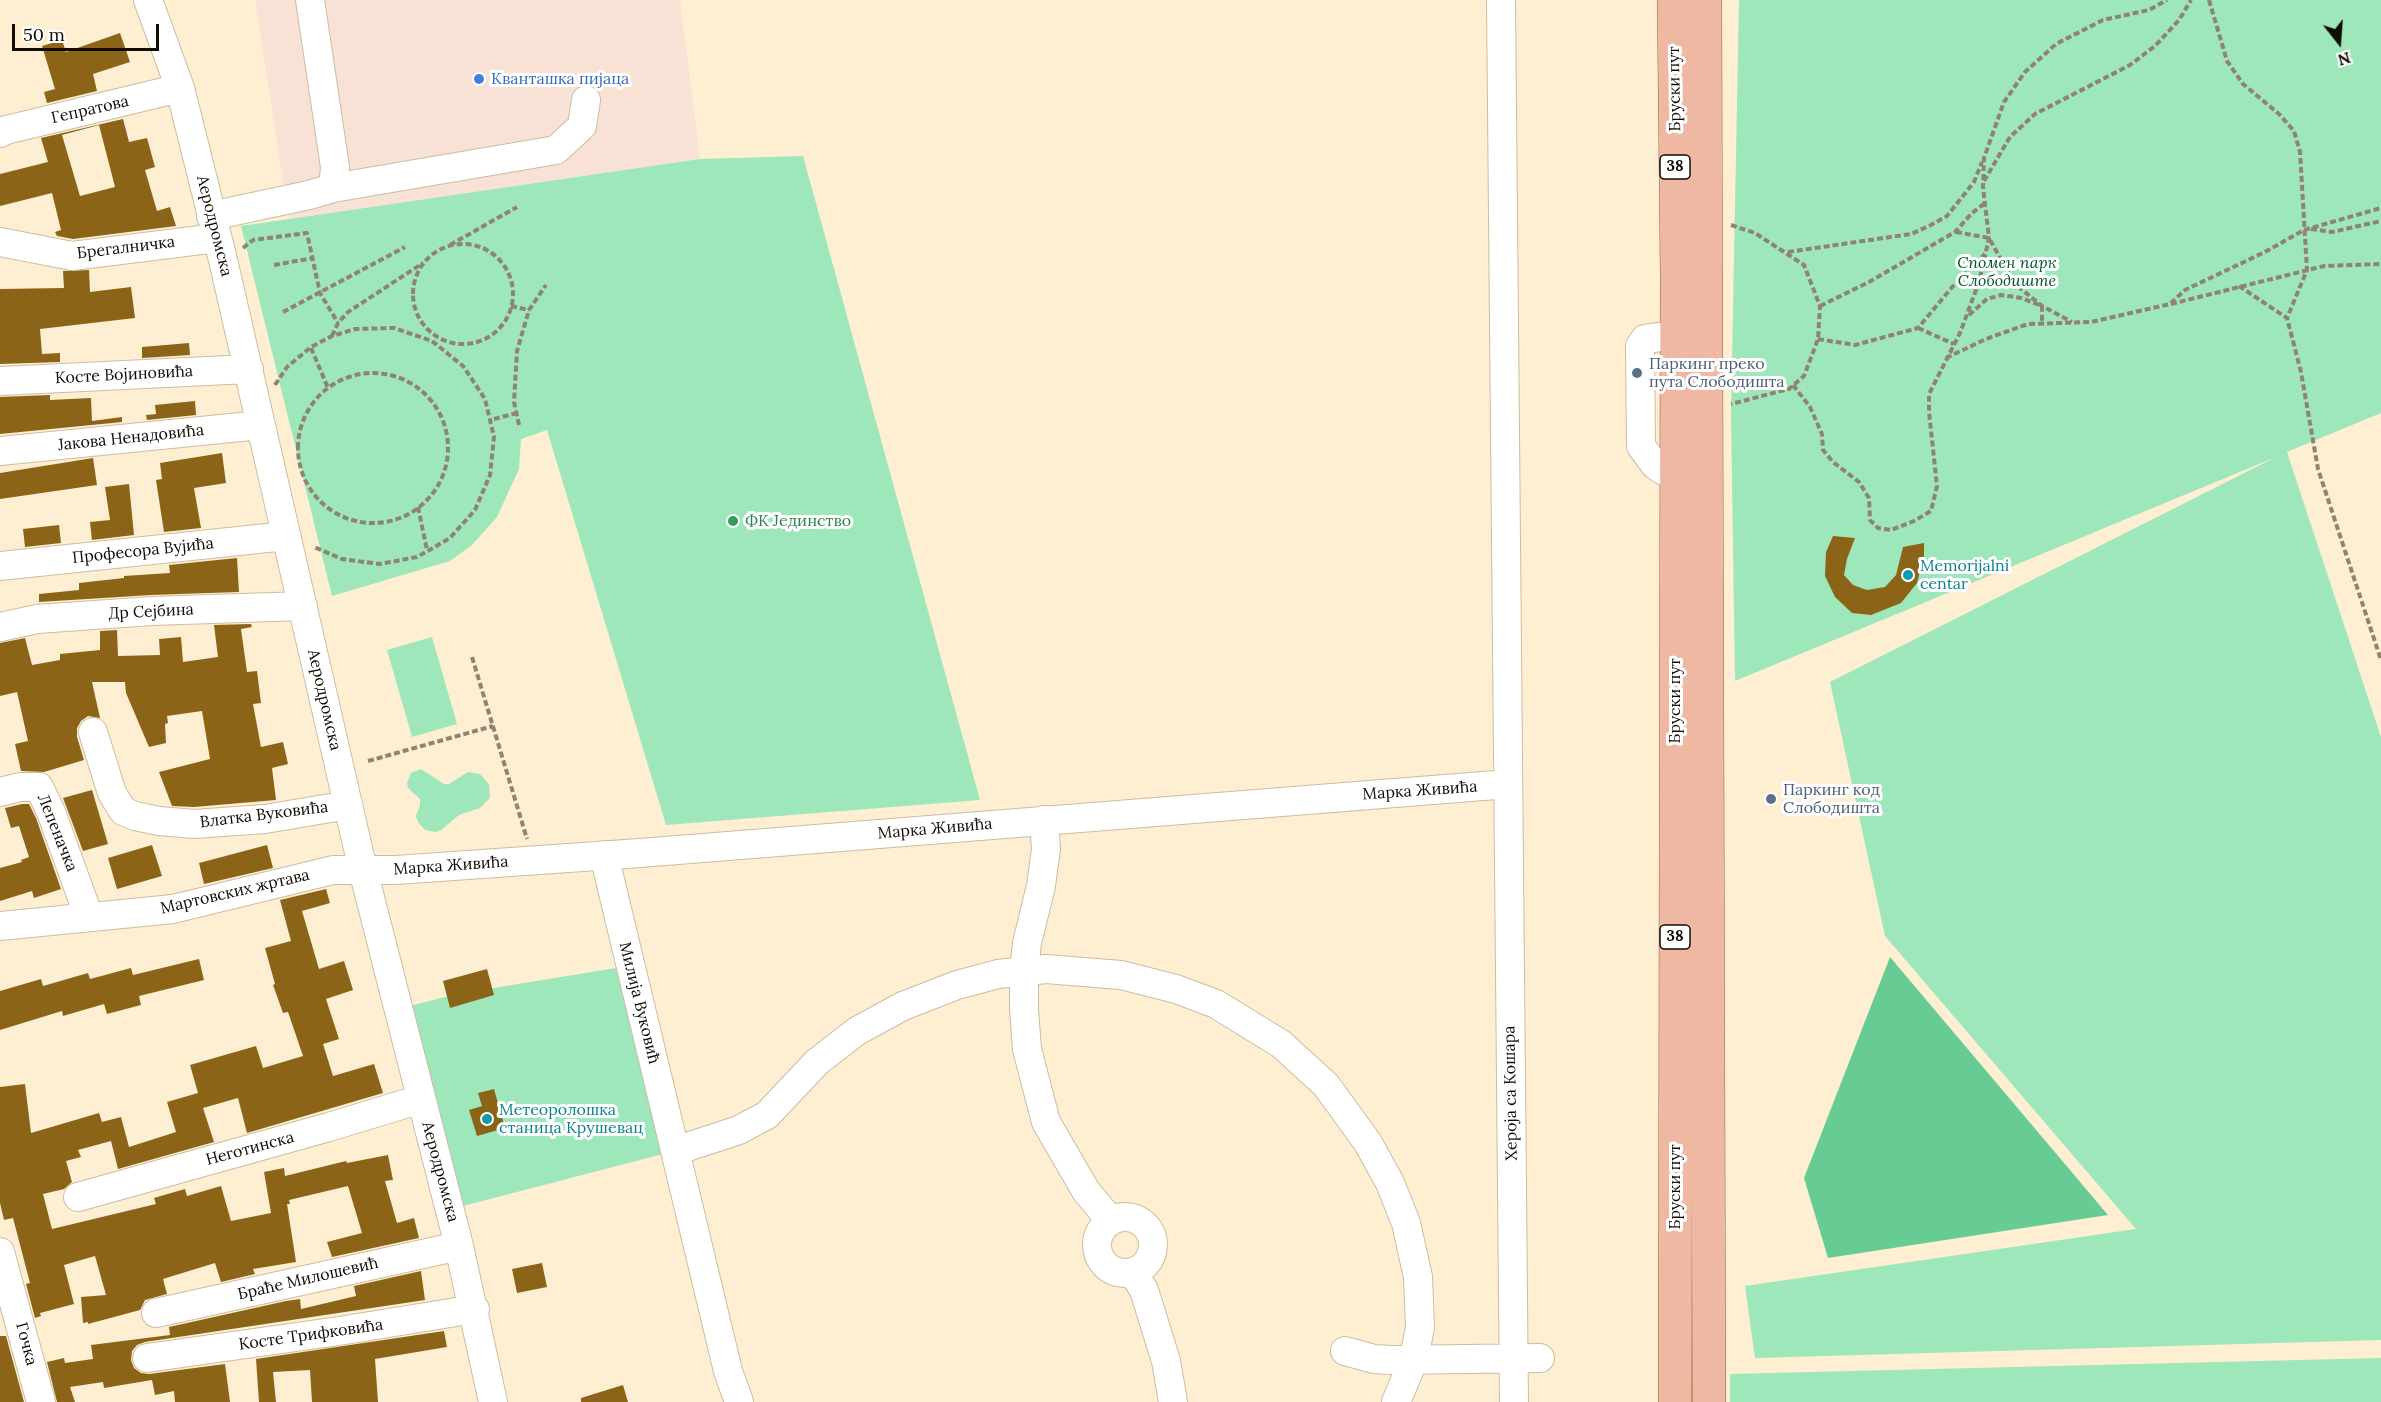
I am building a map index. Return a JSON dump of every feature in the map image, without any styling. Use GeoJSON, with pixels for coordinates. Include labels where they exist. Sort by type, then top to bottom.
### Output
{"type":"FeatureCollection","features":[{"type":"Feature","properties":{"kind":"main road","name":"Бруски пут"},"geometry":{"type":"LineString","coordinates":[[1674,0],[1692,332],[1709,1402]]}},
{"type":"Feature","properties":{"kind":"main road","name":"Бруски пут"},"geometry":{"type":"LineString","coordinates":[[1675,1402],[1676,472],[1706,225],[1705,0]]}},
{"type":"Feature","properties":{"kind":"street","name":"Аеродромска"},"geometry":{"type":"LineString","coordinates":[[148,0],[180,88],[222,235],[261,425],[363,870],[475,1309],[492,1402]]}},
{"type":"Feature","properties":{"kind":"street"},"geometry":{"type":"LineString","coordinates":[[310,0],[335,167],[333,188]]}},
{"type":"Feature","properties":{"kind":"street","name":"Хероја са Кошара"},"geometry":{"type":"LineString","coordinates":[[1501,0],[1508,784],[1527,1357],[1514,1402]]}},
{"type":"Feature","properties":{"kind":"street","name":"Гепратова"},"geometry":{"type":"LineString","coordinates":[[0,133],[180,88]]}},
{"type":"Feature","properties":{"kind":"street","name":"Брегалничка"},"geometry":{"type":"LineString","coordinates":[[0,242],[72,256],[222,235],[309,195],[333,188],[556,150],[582,126],[586,100]]}},
{"type":"Feature","properties":{"kind":"street","name":"Косте Војиновића"},"geometry":{"type":"LineString","coordinates":[[0,381],[249,369]]}},
{"type":"Feature","properties":{"kind":"street","name":"Јакова Ненадовића"},"geometry":{"type":"LineString","coordinates":[[0,451],[261,425]]}},
{"type":"Feature","properties":{"kind":"street","name":"Професора Вујића"},"geometry":{"type":"LineString","coordinates":[[0,566],[286,536]]}},
{"type":"Feature","properties":{"kind":"street","name":"Др Сејбина"},"geometry":{"type":"LineString","coordinates":[[0,627],[37,619],[152,611],[303,606]]}},
{"type":"Feature","properties":{"kind":"street","name":"Влатка Вуковића"},"geometry":{"type":"LineString","coordinates":[[93,732],[100,762],[112,793],[123,811],[135,816],[194,824],[265,819],[348,805]]}},
{"type":"Feature","properties":{"kind":"street","name":"Марка Живића"},"geometry":{"type":"LineString","coordinates":[[363,870],[396,870],[604,855],[1508,784]]}},
{"type":"Feature","properties":{"kind":"street","name":"Лепеначка"},"geometry":{"type":"LineString","coordinates":[[0,792],[20,787],[39,788],[51,812],[89,916]]}},
{"type":"Feature","properties":{"kind":"street"},"geometry":{"type":"LineString","coordinates":[[1044,820],[1046,849],[1041,886],[1027,943],[1024,970],[1027,1049],[1046,1122],[1086,1191],[1111,1221]]}},
{"type":"Feature","properties":{"kind":"street","name":"Милија Вуковић"},"geometry":{"type":"LineString","coordinates":[[604,855],[728,1371],[739,1402]]}},
{"type":"Feature","properties":{"kind":"street","name":"Мартовских жртава"},"geometry":{"type":"LineString","coordinates":[[0,926],[173,909],[333,870],[363,870]]}},
{"type":"Feature","properties":{"kind":"street"},"geometry":{"type":"LineString","coordinates":[[675,1151],[739,1130],[766,1115],[817,1062],[857,1031],[903,1006],[957,985],[998,974],[1046,969],[1120,975],[1176,989],[1216,1004],[1281,1044],[1326,1085],[1368,1143],[1390,1183],[1406,1223],[1418,1277],[1420,1327],[1414,1359],[1396,1402]]}},
{"type":"Feature","properties":{"kind":"street","name":"Неготинска"},"geometry":{"type":"LineString","coordinates":[[78,1197],[421,1099]]}},
{"type":"Feature","properties":{"kind":"street"},"geometry":{"type":"LineString","coordinates":[[1119,1217],[1138,1220],[1146,1225],[1154,1243],[1153,1253],[1142,1269],[1133,1273],[1115,1272],[1101,1260],[1097,1243],[1099,1234],[1111,1221],[1119,1217]]}},
{"type":"Feature","properties":{"kind":"street","name":"Браће Милошевић"},"geometry":{"type":"LineString","coordinates":[[156,1313],[459,1246]]}},
{"type":"Feature","properties":{"kind":"street","name":"Гочка"},"geometry":{"type":"LineString","coordinates":[[0,1252],[41,1402]]}},
{"type":"Feature","properties":{"kind":"street"},"geometry":{"type":"LineString","coordinates":[[1133,1273],[1144,1290],[1166,1361],[1173,1402]]}},
{"type":"Feature","properties":{"kind":"street","name":"Косте Трифковића"},"geometry":{"type":"LineString","coordinates":[[147,1358],[339,1332],[475,1309]]}},
{"type":"Feature","properties":{"kind":"street"},"geometry":{"type":"LineString","coordinates":[[1344,1351],[1374,1359],[1527,1357]]}},
{"type":"Feature","properties":{"kind":"path"},"geometry":{"type":"LineString","coordinates":[[1788,253],[1911,234],[1947,216],[1974,182],[2004,102],[2025,72],[2056,44],[2103,20],[2149,10],[2167,0]]}},
{"type":"Feature","properties":{"kind":"path"},"geometry":{"type":"LineString","coordinates":[[1984,182],[2010,137],[2035,114],[2130,65],[2156,46],[2179,20],[2191,0]]}},
{"type":"Feature","properties":{"kind":"path"},"geometry":{"type":"LineString","coordinates":[[2209,0],[2227,61],[2243,84],[2279,114],[2294,131],[2300,152],[2307,270],[2287,318],[2301,372],[2318,469],[2381,660]]}},
{"type":"Feature","properties":{"kind":"path"},"geometry":{"type":"LineString","coordinates":[[1793,386],[1810,407],[1822,434],[1823,450],[1833,462],[1859,483],[1869,498],[1870,520],[1878,528],[1891,530],[1914,522],[1931,511],[1937,486],[1929,394],[1966,318],[1986,253],[1989,238],[1985,203],[1984,158]]}},
{"type":"Feature","properties":{"kind":"path"},"geometry":{"type":"LineString","coordinates":[[1820,306],[1869,282],[1955,232],[1972,213],[1985,203]]}},
{"type":"Feature","properties":{"kind":"path"},"geometry":{"type":"LineString","coordinates":[[332,336],[338,323],[348,312],[424,263],[436,252],[517,207]]}},
{"type":"Feature","properties":{"kind":"path"},"geometry":{"type":"LineString","coordinates":[[2170,304],[2185,290],[2265,252],[2304,230],[2381,208]]}},
{"type":"Feature","properties":{"kind":"path"},"geometry":{"type":"LineString","coordinates":[[2311,229],[2332,232],[2381,221]]}},
{"type":"Feature","properties":{"kind":"path"},"geometry":{"type":"LineString","coordinates":[[1706,225],[1731,225],[1755,233],[1788,253],[1804,265],[1820,306],[1818,339],[1804,376],[1790,389],[1728,404]]}},
{"type":"Feature","properties":{"kind":"path"},"geometry":{"type":"LineString","coordinates":[[1955,232],[1989,238]]}},
{"type":"Feature","properties":{"kind":"path"},"geometry":{"type":"LineString","coordinates":[[222,235],[253,240],[307,233],[320,292],[338,323]]}},
{"type":"Feature","properties":{"kind":"path"},"geometry":{"type":"LineString","coordinates":[[1989,238],[2014,283],[2042,306]]}},
{"type":"Feature","properties":{"kind":"path"},"geometry":{"type":"LineString","coordinates":[[424,263],[416,278],[413,294],[416,310],[423,325],[436,336],[451,343],[468,344],[484,339],[497,331],[507,318],[511,306],[513,286],[508,271],[498,258],[484,249],[468,244],[447,247]]}},
{"type":"Feature","properties":{"kind":"path"},"geometry":{"type":"LineString","coordinates":[[283,312],[405,248]]}},
{"type":"Feature","properties":{"kind":"path"},"geometry":{"type":"LineString","coordinates":[[1818,339],[1855,345],[1918,328],[1953,286],[1986,253]]}},
{"type":"Feature","properties":{"kind":"path"},"geometry":{"type":"LineString","coordinates":[[274,265],[312,258]]}},
{"type":"Feature","properties":{"kind":"path"},"geometry":{"type":"LineString","coordinates":[[1946,358],[1986,339],[2028,324],[2091,322],[2203,298],[2239,286],[2307,270],[2381,264]]}},
{"type":"Feature","properties":{"kind":"path"},"geometry":{"type":"LineString","coordinates":[[519,425],[514,402],[517,351],[530,310],[546,285]]}},
{"type":"Feature","properties":{"kind":"path"},"geometry":{"type":"LineString","coordinates":[[2239,286],[2287,318]]}},
{"type":"Feature","properties":{"kind":"path"},"geometry":{"type":"LineString","coordinates":[[1966,318],[1988,299],[2001,295],[2021,298],[2042,306],[2074,323]]}},
{"type":"Feature","properties":{"kind":"path"},"geometry":{"type":"LineString","coordinates":[[511,306],[530,310]]}},
{"type":"Feature","properties":{"kind":"path"},"geometry":{"type":"LineString","coordinates":[[2042,306],[2042,324]]}},
{"type":"Feature","properties":{"kind":"path"},"geometry":{"type":"LineString","coordinates":[[272,388],[287,367],[311,348],[332,336],[355,329],[394,328],[432,341],[463,366],[485,399],[494,437],[490,475],[475,510],[450,538],[417,556],[380,564],[342,559],[313,547]]}},
{"type":"Feature","properties":{"kind":"path"},"geometry":{"type":"LineString","coordinates":[[1918,328],[1954,344]]}},
{"type":"Feature","properties":{"kind":"path"},"geometry":{"type":"LineString","coordinates":[[311,348],[328,388]]}},
{"type":"Feature","properties":{"kind":"path"},"geometry":{"type":"LineString","coordinates":[[368,373],[393,375],[415,385],[433,401],[445,424],[448,450],[443,475],[430,498],[418,507],[410,514],[385,522],[361,522],[338,514],[318,500],[305,480],[298,457],[300,432],[308,410],[328,388],[345,378],[368,373]]}},
{"type":"Feature","properties":{"kind":"path"},"geometry":{"type":"LineString","coordinates":[[494,419],[516,413]]}},
{"type":"Feature","properties":{"kind":"path"},"geometry":{"type":"LineString","coordinates":[[418,507],[427,551]]}},
{"type":"Feature","properties":{"kind":"path"},"geometry":{"type":"LineString","coordinates":[[472,657],[533,860]]}},
{"type":"Feature","properties":{"kind":"path"},"geometry":{"type":"LineString","coordinates":[[368,761],[493,726]]}},
{"type":"Feature","properties":{"kind":"shaded area","name":"Кванташка пијаца"},"geometry":{"type":"Polygon","coordinates":[[[255,0],[680,0],[700,159],[289,219],[255,0]]]}},
{"type":"Feature","properties":{"kind":"green space","name":"Спомен парк Слободиште"},"geometry":{"type":"Polygon","coordinates":[[[1739,0],[2381,0],[2381,413],[2287,452],[2381,737],[2381,1340],[1755,1358],[1745,1286],[2136,1229],[1885,936],[1830,682],[2276,457],[1735,681],[1731,413],[1739,0]]]}},
{"type":"Feature","properties":{"kind":"green space"},"geometry":{"type":"Polygon","coordinates":[[[803,156],[980,800],[666,825],[547,430],[521,439],[519,469],[497,517],[472,545],[450,561],[332,596],[241,226],[700,159],[803,156]]]}},
{"type":"Feature","properties":{"kind":"green space"},"geometry":{"type":"Polygon","coordinates":[[[432,637],[457,724],[412,737],[387,650],[432,637]]]}},
{"type":"Feature","properties":{"kind":"green space"},"geometry":{"type":"Polygon","coordinates":[[[421,769],[444,784],[449,784],[468,772],[480,774],[489,784],[490,798],[480,808],[459,815],[441,830],[436,832],[425,830],[416,816],[420,799],[408,788],[407,783],[411,773],[421,769]]]}},
{"type":"Feature","properties":{"kind":"green space"},"geometry":{"type":"Polygon","coordinates":[[[1890,957],[2108,1215],[1828,1258],[1804,1178],[1890,957]]]}},
{"type":"Feature","properties":{"kind":"green space"},"geometry":{"type":"Polygon","coordinates":[[[616,968],[663,1154],[436,1213],[386,1012],[457,994],[616,968]]]}},
{"type":"Feature","properties":{"kind":"green space"},"geometry":{"type":"Polygon","coordinates":[[[2381,1358],[2381,1402],[1730,1402],[1730,1374],[2381,1358]]]}},
{"type":"Feature","properties":{"kind":"building"},"geometry":{"type":"Polygon","coordinates":[[[120,33],[130,62],[93,74],[97,91],[47,103],[44,92],[55,89],[42,46],[62,40],[66,52],[120,33]]]}},
{"type":"Feature","properties":{"kind":"building"},"geometry":{"type":"Polygon","coordinates":[[[123,119],[129,142],[147,138],[155,167],[145,170],[157,211],[170,207],[176,226],[73,239],[57,236],[55,232],[61,230],[52,193],[0,206],[0,174],[48,162],[41,138],[123,119]],[[99,125],[62,135],[80,196],[115,187],[99,125]]]}},
{"type":"Feature","properties":{"kind":"building"},"geometry":{"type":"Polygon","coordinates":[[[89,270],[90,292],[131,287],[135,318],[40,329],[42,354],[60,353],[60,362],[0,364],[0,289],[64,288],[63,271],[89,270]]]}},
{"type":"Feature","properties":{"kind":"building"},"geometry":{"type":"Polygon","coordinates":[[[189,343],[190,355],[142,358],[142,347],[189,343]]]}},
{"type":"Feature","properties":{"kind":"building"},"geometry":{"type":"Polygon","coordinates":[[[50,395],[50,400],[91,398],[92,421],[122,417],[122,422],[0,434],[0,397],[50,395]]]}},
{"type":"Feature","properties":{"kind":"building"},"geometry":{"type":"Polygon","coordinates":[[[195,401],[196,415],[147,420],[146,415],[156,414],[155,405],[195,401]]]}},
{"type":"Feature","properties":{"kind":"building"},"geometry":{"type":"Polygon","coordinates":[[[222,453],[226,483],[194,488],[201,528],[164,532],[156,480],[162,479],[160,463],[222,453]]]}},
{"type":"Feature","properties":{"kind":"building"},"geometry":{"type":"Polygon","coordinates":[[[93,458],[97,485],[0,499],[0,473],[93,458]]]}},
{"type":"Feature","properties":{"kind":"building"},"geometry":{"type":"Polygon","coordinates":[[[129,484],[134,535],[92,540],[90,522],[110,520],[105,487],[129,484]]]}},
{"type":"Feature","properties":{"kind":"building"},"geometry":{"type":"Polygon","coordinates":[[[59,525],[61,543],[25,547],[23,529],[59,525]]]}},
{"type":"Feature","properties":{"kind":"building","name":"Memorijalni centar"},"geometry":{"type":"Polygon","coordinates":[[[1833,536],[1855,538],[1844,575],[1853,585],[1867,590],[1885,587],[1896,575],[1903,547],[1924,543],[1924,557],[1917,583],[1901,603],[1871,615],[1852,613],[1835,597],[1825,576],[1826,552],[1833,536]]]}},
{"type":"Feature","properties":{"kind":"building"},"geometry":{"type":"Polygon","coordinates":[[[237,558],[239,592],[39,602],[39,594],[79,590],[79,583],[124,578],[124,576],[170,573],[169,565],[237,558]]]}},
{"type":"Feature","properties":{"kind":"building"},"geometry":{"type":"Polygon","coordinates":[[[251,624],[252,627],[241,629],[247,672],[257,671],[261,703],[253,704],[261,747],[283,742],[288,764],[272,768],[276,800],[194,807],[172,806],[159,772],[210,759],[202,711],[167,716],[166,743],[149,747],[126,693],[125,682],[92,682],[100,718],[88,716],[77,728],[77,737],[84,760],[44,772],[21,771],[15,744],[28,741],[17,692],[0,696],[0,643],[25,638],[32,665],[60,660],[60,654],[100,650],[100,631],[117,630],[118,656],[160,655],[159,639],[181,637],[183,662],[218,657],[214,625],[251,624]]]}},
{"type":"Feature","properties":{"kind":"building"},"geometry":{"type":"Polygon","coordinates":[[[92,790],[108,844],[83,851],[63,798],[92,790]]]}},
{"type":"Feature","properties":{"kind":"building"},"geometry":{"type":"Polygon","coordinates":[[[29,804],[36,818],[61,889],[34,898],[32,891],[0,901],[0,868],[22,862],[21,860],[29,857],[19,826],[11,828],[5,808],[29,804]]]}},
{"type":"Feature","properties":{"kind":"building"},"geometry":{"type":"Polygon","coordinates":[[[152,845],[162,876],[117,889],[108,858],[152,845]]]}},
{"type":"Feature","properties":{"kind":"building"},"geometry":{"type":"Polygon","coordinates":[[[267,845],[273,868],[204,884],[199,863],[267,845]]]}},
{"type":"Feature","properties":{"kind":"building"},"geometry":{"type":"Polygon","coordinates":[[[326,889],[330,903],[302,911],[319,969],[344,961],[353,990],[326,999],[339,1039],[323,1044],[333,1076],[374,1064],[383,1093],[247,1133],[238,1098],[203,1108],[214,1142],[118,1169],[111,1141],[78,1150],[81,1157],[66,1161],[72,1182],[64,1189],[43,1194],[52,1229],[156,1204],[154,1198],[185,1189],[187,1196],[221,1186],[231,1221],[271,1213],[264,1172],[284,1168],[285,1176],[346,1161],[347,1163],[388,1155],[393,1180],[385,1181],[397,1223],[414,1218],[419,1238],[332,1257],[327,1242],[362,1233],[348,1186],[289,1200],[290,1204],[287,1204],[296,1262],[253,1269],[255,1274],[221,1282],[215,1263],[163,1279],[167,1294],[145,1300],[140,1310],[88,1324],[88,1322],[83,1323],[81,1297],[106,1295],[95,1256],[64,1265],[74,1304],[40,1313],[41,1316],[35,1318],[26,1284],[30,1283],[13,1218],[4,1220],[0,1203],[0,1087],[25,1084],[31,1133],[99,1113],[102,1122],[121,1117],[129,1147],[176,1132],[167,1102],[198,1093],[190,1065],[256,1046],[263,1068],[303,1056],[288,1012],[283,1013],[273,985],[275,984],[265,948],[291,941],[280,900],[326,889]]]}},
{"type":"Feature","properties":{"kind":"building"},"geometry":{"type":"Polygon","coordinates":[[[199,959],[204,980],[139,996],[141,1005],[107,1014],[104,1004],[63,1016],[62,1011],[0,1030],[0,991],[41,979],[43,986],[88,973],[90,979],[131,968],[133,975],[199,959]]]}},
{"type":"Feature","properties":{"kind":"building"},"geometry":{"type":"Polygon","coordinates":[[[487,969],[494,995],[450,1008],[443,981],[487,969]]]}},
{"type":"Feature","properties":{"kind":"building","name":"Метеоролошка станица Крушевац"},"geometry":{"type":"Polygon","coordinates":[[[494,1089],[505,1128],[477,1136],[469,1110],[482,1106],[478,1093],[494,1089]]]}},
{"type":"Feature","properties":{"kind":"building"},"geometry":{"type":"Polygon","coordinates":[[[542,1263],[547,1287],[517,1293],[512,1269],[542,1263]]]}},
{"type":"Feature","properties":{"kind":"building"},"geometry":{"type":"Polygon","coordinates":[[[421,1271],[425,1300],[145,1342],[137,1345],[132,1351],[131,1360],[134,1368],[141,1373],[149,1374],[225,1364],[230,1402],[175,1402],[174,1391],[155,1395],[152,1380],[104,1388],[103,1382],[70,1387],[75,1402],[57,1402],[47,1362],[64,1358],[65,1363],[93,1359],[91,1345],[170,1335],[169,1327],[286,1301],[300,1299],[301,1309],[356,1296],[354,1286],[421,1271]]]}},
{"type":"Feature","properties":{"kind":"building"},"geometry":{"type":"Polygon","coordinates":[[[444,1331],[447,1347],[375,1359],[378,1402],[312,1402],[310,1370],[273,1372],[276,1402],[259,1402],[256,1359],[444,1331]]]}},
{"type":"Feature","properties":{"kind":"building"},"geometry":{"type":"Polygon","coordinates":[[[0,1336],[6,1336],[24,1402],[0,1402],[0,1336]]]}},
{"type":"Feature","properties":{"kind":"building"},"geometry":{"type":"Polygon","coordinates":[[[623,1385],[628,1402],[581,1402],[581,1398],[623,1385]]]}},
{"type":"Feature","properties":{"kind":"place","name":"Кванташка пијаца"},"geometry":{"type":"Point","coordinates":[479,79]}},
{"type":"Feature","properties":{"kind":"place","name":"Паркинг преко пута Слободишта"},"geometry":{"type":"Point","coordinates":[1637,373]}},
{"type":"Feature","properties":{"kind":"place","name":"ФК Јединство"},"geometry":{"type":"Point","coordinates":[733,521]}},
{"type":"Feature","properties":{"kind":"place","name":"Memorijalni centar"},"geometry":{"type":"Point","coordinates":[1908,575]}},
{"type":"Feature","properties":{"kind":"place","name":"Паркинг код Слободишта"},"geometry":{"type":"Point","coordinates":[1771,799]}},
{"type":"Feature","properties":{"kind":"place","name":"Метеоролошка станица Крушевац"},"geometry":{"type":"Point","coordinates":[487,1119]}}]}
